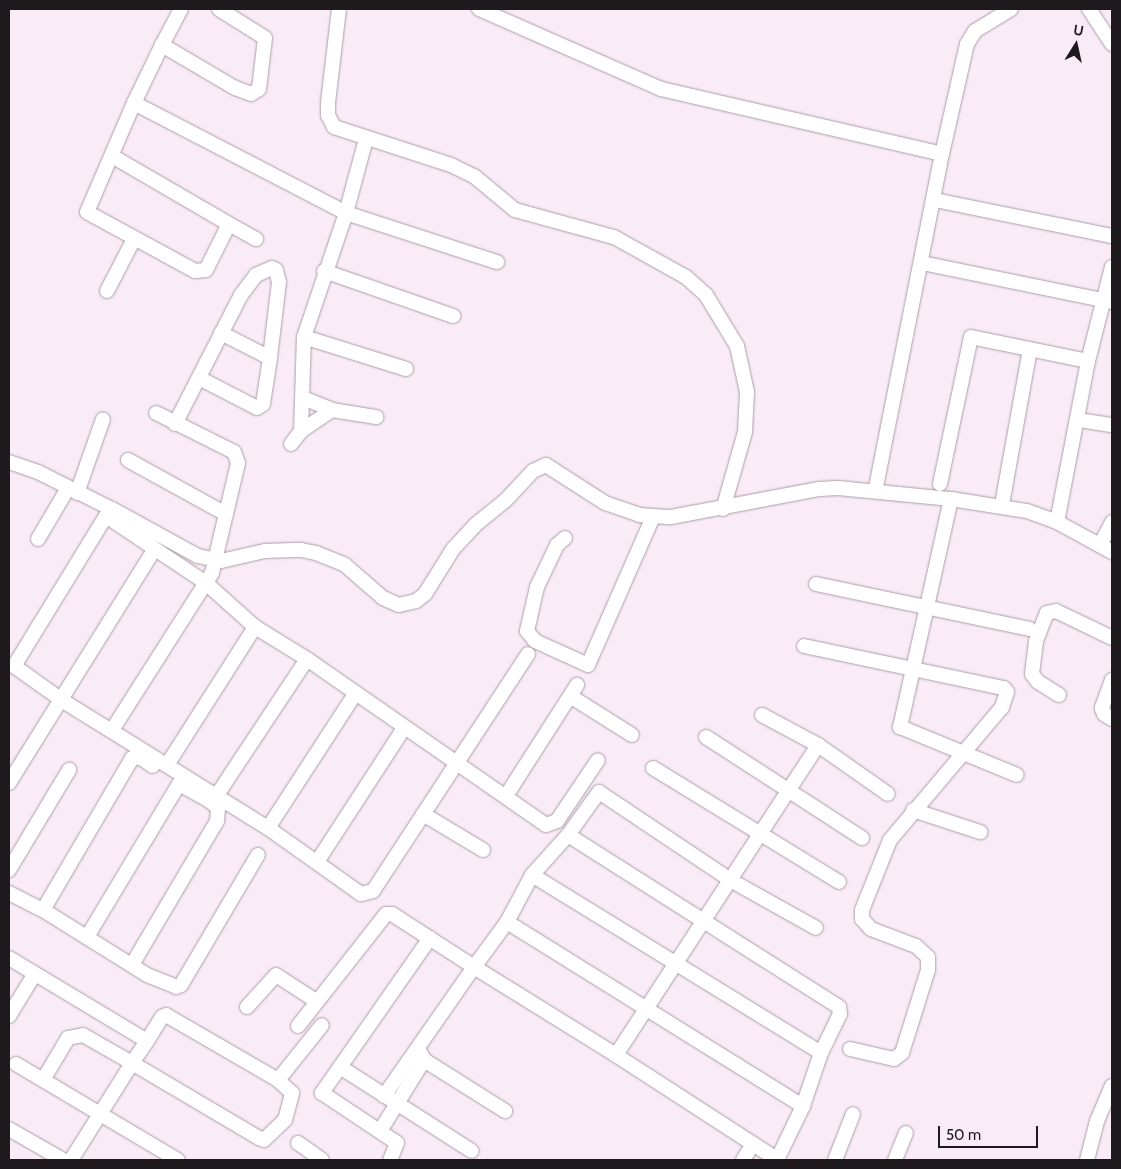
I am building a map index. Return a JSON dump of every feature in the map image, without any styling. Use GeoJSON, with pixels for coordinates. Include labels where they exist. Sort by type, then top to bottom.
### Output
{"type":"FeatureCollection","features":[{"type":"Feature","properties":{"kind":"street"},"geometry":{"type":"LineString","coordinates":[[181,9],[134,103],[86,212],[134,239],[200,272],[209,266],[229,224]]}},
{"type":"Feature","properties":{"kind":"street"},"geometry":{"type":"LineString","coordinates":[[162,45],[235,88],[256,92],[259,90],[265,38],[220,9]]}},
{"type":"Feature","properties":{"kind":"street"},"geometry":{"type":"LineString","coordinates":[[339,9],[328,115],[334,126],[366,139],[451,165],[474,176],[515,210],[614,236],[686,277],[706,296],[737,346],[747,392],[745,432],[723,509]]}},
{"type":"Feature","properties":{"kind":"street"},"geometry":{"type":"LineString","coordinates":[[479,9],[661,89],[942,154]]}},
{"type":"Feature","properties":{"kind":"street"},"geometry":{"type":"LineString","coordinates":[[876,487],[935,200],[942,154],[969,39],[975,31],[1011,9]]}},
{"type":"Feature","properties":{"kind":"street"},"geometry":{"type":"LineString","coordinates":[[1089,9],[1112,44]]}},
{"type":"Feature","properties":{"kind":"street"},"geometry":{"type":"LineString","coordinates":[[134,103],[346,213],[497,262]]}},
{"type":"Feature","properties":{"kind":"street"},"geometry":{"type":"LineString","coordinates":[[301,432],[304,337],[324,270],[346,213],[366,139]]}},
{"type":"Feature","properties":{"kind":"street"},"geometry":{"type":"LineString","coordinates":[[112,156],[256,239]]}},
{"type":"Feature","properties":{"kind":"street"},"geometry":{"type":"LineString","coordinates":[[935,200],[1112,236]]}},
{"type":"Feature","properties":{"kind":"street"},"geometry":{"type":"LineString","coordinates":[[107,292],[134,239]]}},
{"type":"Feature","properties":{"kind":"street"},"geometry":{"type":"LineString","coordinates":[[922,263],[1109,301]]}},
{"type":"Feature","properties":{"kind":"street"},"geometry":{"type":"LineString","coordinates":[[1057,522],[1079,420],[1088,361],[1109,301],[1112,267]]}},
{"type":"Feature","properties":{"kind":"street"},"geometry":{"type":"LineString","coordinates":[[175,424],[221,333],[250,281],[265,271],[276,270],[279,282],[263,404],[260,408],[199,378]]}},
{"type":"Feature","properties":{"kind":"street"},"geometry":{"type":"LineString","coordinates":[[324,270],[453,316]]}},
{"type":"Feature","properties":{"kind":"street"},"geometry":{"type":"LineString","coordinates":[[221,333],[270,358]]}},
{"type":"Feature","properties":{"kind":"street"},"geometry":{"type":"LineString","coordinates":[[304,337],[406,369]]}},
{"type":"Feature","properties":{"kind":"street"},"geometry":{"type":"LineString","coordinates":[[940,484],[971,337],[1088,361]]}},
{"type":"Feature","properties":{"kind":"street"},"geometry":{"type":"LineString","coordinates":[[1003,499],[1030,349]]}},
{"type":"Feature","properties":{"kind":"street"},"geometry":{"type":"LineString","coordinates":[[303,398],[332,410],[376,417]]}},
{"type":"Feature","properties":{"kind":"street"},"geometry":{"type":"LineString","coordinates":[[291,444],[301,432],[332,410]]}},
{"type":"Feature","properties":{"kind":"street"},"geometry":{"type":"LineString","coordinates":[[112,730],[206,583],[216,560],[238,463],[236,454],[156,413]]}},
{"type":"Feature","properties":{"kind":"street"},"geometry":{"type":"LineString","coordinates":[[38,539],[72,491],[103,418]]}},
{"type":"Feature","properties":{"kind":"street"},"geometry":{"type":"LineString","coordinates":[[1079,420],[1112,425]]}},
{"type":"Feature","properties":{"kind":"street"},"geometry":{"type":"LineString","coordinates":[[128,460],[226,514]]}},
{"type":"Feature","properties":{"kind":"street"},"geometry":{"type":"LineString","coordinates":[[9,462],[38,472],[72,491],[112,508],[184,550],[216,560],[275,550],[316,553],[358,573],[391,604],[408,604],[425,594],[453,549],[475,525],[541,466],[550,467],[605,503],[653,516],[723,509],[828,488],[951,499],[1017,510],[1057,522],[1106,549],[1112,522]]}},
{"type":"Feature","properties":{"kind":"street"},"geometry":{"type":"LineString","coordinates":[[951,499],[900,727],[1017,775]]}},
{"type":"Feature","properties":{"kind":"street"},"geometry":{"type":"LineString","coordinates":[[528,654],[455,762],[369,893],[356,892],[268,828],[63,701],[11,665],[106,516],[154,550],[206,583],[255,627],[307,659],[355,694],[404,728],[455,762],[506,796],[546,825],[553,825],[598,760]]}},
{"type":"Feature","properties":{"kind":"street"},"geometry":{"type":"LineString","coordinates":[[565,538],[557,545],[537,587],[527,631],[535,641],[588,665],[653,516]]}},
{"type":"Feature","properties":{"kind":"street"},"geometry":{"type":"LineString","coordinates":[[9,783],[63,701],[154,550]]}},
{"type":"Feature","properties":{"kind":"street"},"geometry":{"type":"LineString","coordinates":[[816,584],[1029,629]]}},
{"type":"Feature","properties":{"kind":"street"},"geometry":{"type":"LineString","coordinates":[[1059,695],[1038,682],[1032,674],[1036,641],[1046,613],[1056,611],[1112,638]]}},
{"type":"Feature","properties":{"kind":"street"},"geometry":{"type":"LineString","coordinates":[[167,765],[255,627]]}},
{"type":"Feature","properties":{"kind":"street"},"geometry":{"type":"LineString","coordinates":[[804,646],[1007,690],[1002,707],[913,810],[890,840],[861,913],[864,924],[922,949],[928,957],[928,970],[900,1056],[890,1059],[850,1049]]}},
{"type":"Feature","properties":{"kind":"street"},"geometry":{"type":"LineString","coordinates":[[217,795],[307,659]]}},
{"type":"Feature","properties":{"kind":"street"},"geometry":{"type":"LineString","coordinates":[[1112,680],[1102,708],[1104,714],[1112,719]]}},
{"type":"Feature","properties":{"kind":"street"},"geometry":{"type":"LineString","coordinates":[[506,796],[573,691],[632,735]]}},
{"type":"Feature","properties":{"kind":"street"},"geometry":{"type":"LineString","coordinates":[[268,828],[355,694]]}},
{"type":"Feature","properties":{"kind":"street"},"geometry":{"type":"LineString","coordinates":[[762,715],[818,745],[888,794]]}},
{"type":"Feature","properties":{"kind":"street"},"geometry":{"type":"LineString","coordinates":[[317,862],[404,728]]}},
{"type":"Feature","properties":{"kind":"street"},"geometry":{"type":"LineString","coordinates":[[706,737],[862,838]]}},
{"type":"Feature","properties":{"kind":"street"},"geometry":{"type":"LineString","coordinates":[[616,1055],[675,962],[732,881],[788,789],[818,745]]}},
{"type":"Feature","properties":{"kind":"street"},"geometry":{"type":"LineString","coordinates":[[43,910],[132,758],[141,758],[216,806],[219,816],[132,965]]}},
{"type":"Feature","properties":{"kind":"street"},"geometry":{"type":"LineString","coordinates":[[653,768],[761,836],[839,882]]}},
{"type":"Feature","properties":{"kind":"street"},"geometry":{"type":"LineString","coordinates":[[9,870],[69,770]]}},
{"type":"Feature","properties":{"kind":"street"},"geometry":{"type":"LineString","coordinates":[[87,937],[179,784]]}},
{"type":"Feature","properties":{"kind":"street"},"geometry":{"type":"LineString","coordinates":[[380,1131],[398,1105],[421,1054],[474,967],[507,922],[532,875],[568,835],[599,792],[732,881],[816,928]]}},
{"type":"Feature","properties":{"kind":"street"},"geometry":{"type":"LineString","coordinates":[[913,810],[980,832]]}},
{"type":"Feature","properties":{"kind":"street"},"geometry":{"type":"LineString","coordinates":[[422,814],[482,850]]}},
{"type":"Feature","properties":{"kind":"street"},"geometry":{"type":"LineString","coordinates":[[298,1026],[386,914],[430,938],[778,1160],[803,1106],[821,1053],[840,1014],[839,1007],[704,919],[568,835]]}},
{"type":"Feature","properties":{"kind":"street"},"geometry":{"type":"LineString","coordinates":[[9,893],[43,910],[170,987],[181,986],[258,855]]}},
{"type":"Feature","properties":{"kind":"street"},"geometry":{"type":"LineString","coordinates":[[532,875],[821,1053]]}},
{"type":"Feature","properties":{"kind":"street"},"geometry":{"type":"LineString","coordinates":[[507,922],[803,1106]]}},
{"type":"Feature","properties":{"kind":"street"},"geometry":{"type":"LineString","coordinates":[[390,1160],[397,1143],[324,1096],[323,1090],[430,938]]}},
{"type":"Feature","properties":{"kind":"street"},"geometry":{"type":"LineString","coordinates":[[9,958],[34,975],[147,1041]]}},
{"type":"Feature","properties":{"kind":"street"},"geometry":{"type":"LineString","coordinates":[[9,1016],[34,975]]}},
{"type":"Feature","properties":{"kind":"street"},"geometry":{"type":"LineString","coordinates":[[247,1007],[276,975],[316,1001]]}},
{"type":"Feature","properties":{"kind":"street"},"geometry":{"type":"LineString","coordinates":[[43,1080],[68,1038],[74,1035],[83,1035],[132,1063],[264,1140],[284,1120],[292,1102],[292,1093],[278,1080],[168,1016],[162,1017],[132,1063],[72,1160]]}},
{"type":"Feature","properties":{"kind":"street"},"geometry":{"type":"LineString","coordinates":[[278,1080],[322,1025]]}},
{"type":"Feature","properties":{"kind":"street"},"geometry":{"type":"LineString","coordinates":[[384,1096],[421,1054]]}},
{"type":"Feature","properties":{"kind":"street"},"geometry":{"type":"LineString","coordinates":[[421,1054],[505,1111]]}},
{"type":"Feature","properties":{"kind":"street"},"geometry":{"type":"LineString","coordinates":[[16,1064],[178,1160]]}},
{"type":"Feature","properties":{"kind":"street"},"geometry":{"type":"LineString","coordinates":[[340,1067],[472,1151]]}},
{"type":"Feature","properties":{"kind":"street"},"geometry":{"type":"LineString","coordinates":[[1087,1160],[1097,1121],[1112,1086]]}},
{"type":"Feature","properties":{"kind":"street"},"geometry":{"type":"LineString","coordinates":[[835,1160],[853,1114]]}},
{"type":"Feature","properties":{"kind":"street"},"geometry":{"type":"LineString","coordinates":[[9,1129],[63,1160]]}},
{"type":"Feature","properties":{"kind":"street"},"geometry":{"type":"LineString","coordinates":[[895,1160],[906,1133]]}},
{"type":"Feature","properties":{"kind":"street"},"geometry":{"type":"LineString","coordinates":[[298,1143],[322,1160]]}},
{"type":"Feature","properties":{"kind":"street"},"geometry":{"type":"LineString","coordinates":[[743,1160],[753,1144]]}}]}
